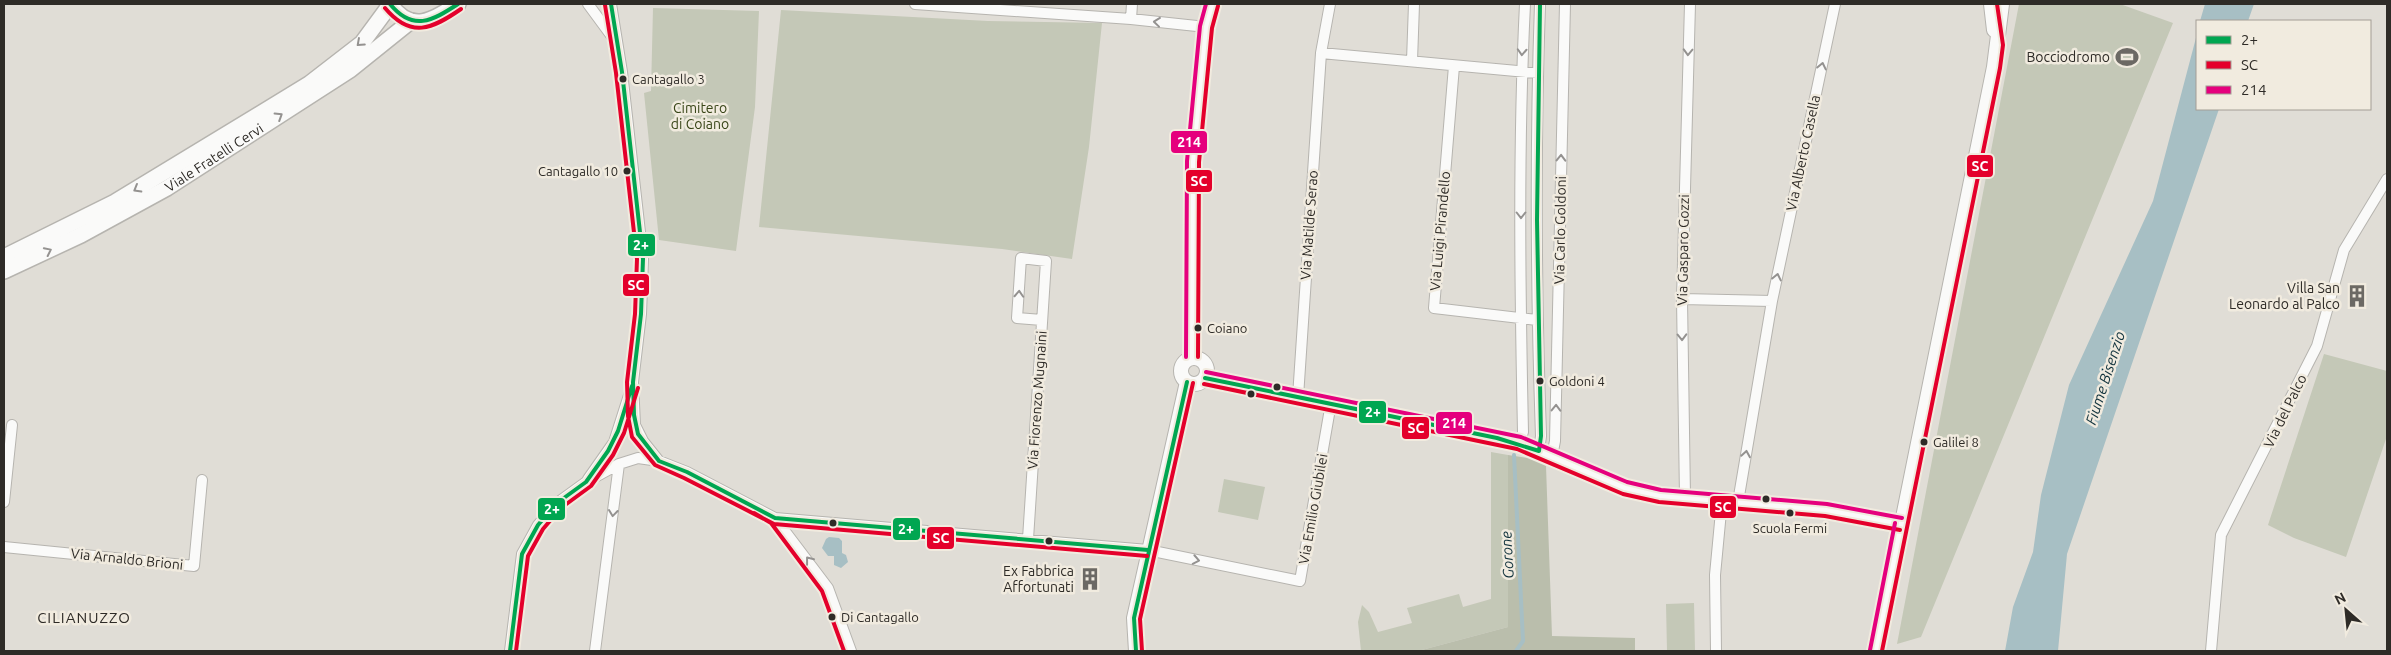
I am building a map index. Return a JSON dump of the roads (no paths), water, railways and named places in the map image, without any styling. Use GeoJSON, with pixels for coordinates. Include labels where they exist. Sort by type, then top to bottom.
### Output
{"type":"FeatureCollection","features":[{"type":"Feature","properties":{"kind":"main road","name":"Viale Fratelli Cervi"},"geometry":{"type":"LineString","coordinates":[[4,257],[114,202],[309,84],[362,43],[390,4],[401,16],[411,21],[342,75],[166,188],[81,235],[4,271]]}},
{"type":"Feature","properties":{"kind":"main road"},"geometry":{"type":"LineString","coordinates":[[411,21],[423,22],[434,20],[458,4]]}},
{"type":"Feature","properties":{"kind":"street"},"geometry":{"type":"LineString","coordinates":[[588,4],[618,45]]}},
{"type":"Feature","properties":{"kind":"street"},"geometry":{"type":"LineString","coordinates":[[610,4],[618,45],[643,259],[641,314],[633,382],[635,425],[643,441],[658,461]]}},
{"type":"Feature","properties":{"kind":"street"},"geometry":{"type":"LineString","coordinates":[[915,4],[1130,19],[1206,27]]}},
{"type":"Feature","properties":{"kind":"street"},"geometry":{"type":"LineString","coordinates":[[1130,19],[1132,4]]}},
{"type":"Feature","properties":{"kind":"street"},"geometry":{"type":"LineString","coordinates":[[1192,358],[1193,162],[1206,27],[1212,4]]}},
{"type":"Feature","properties":{"kind":"street","name":"Via Matilde Serao"},"geometry":{"type":"LineString","coordinates":[[1298,397],[1321,53],[1330,4]]}},
{"type":"Feature","properties":{"kind":"street"},"geometry":{"type":"LineString","coordinates":[[1412,61],[1414,4]]}},
{"type":"Feature","properties":{"kind":"street"},"geometry":{"type":"LineString","coordinates":[[1520,443],[1523,432],[1520,320],[1522,71],[1525,4]]}},
{"type":"Feature","properties":{"kind":"street","name":"Via Carlo Goldoni"},"geometry":{"type":"LineString","coordinates":[[1539,451],[1541,436],[1537,320],[1540,4]]}},
{"type":"Feature","properties":{"kind":"street","name":"Via Carlo Goldoni"},"geometry":{"type":"LineString","coordinates":[[1552,456],[1555,441],[1565,4]]}},
{"type":"Feature","properties":{"kind":"street","name":"Via Gasparo Gozzi"},"geometry":{"type":"LineString","coordinates":[[1685,497],[1682,299],[1690,4]]}},
{"type":"Feature","properties":{"kind":"street","name":"Via Alberto Casella"},"geometry":{"type":"LineString","coordinates":[[1738,502],[1772,301],[1835,4]]}},
{"type":"Feature","properties":{"kind":"street"},"geometry":{"type":"LineString","coordinates":[[1991,4],[1997,45]]}},
{"type":"Feature","properties":{"kind":"street"},"geometry":{"type":"LineString","coordinates":[[1876,651],[1997,45],[2002,4]]}},
{"type":"Feature","properties":{"kind":"street"},"geometry":{"type":"LineString","coordinates":[[1321,53],[1538,73]]}},
{"type":"Feature","properties":{"kind":"street","name":"Via Luigi Pirandello"},"geometry":{"type":"LineString","coordinates":[[1454,66],[1434,308],[1520,320]]}},
{"type":"Feature","properties":{"kind":"street","name":"Via del Palco"},"geometry":{"type":"LineString","coordinates":[[2210,651],[2221,535],[2317,346],[2344,250],[2387,179]]}},
{"type":"Feature","properties":{"kind":"street","name":"Via Fiorenzo Mugnaini"},"geometry":{"type":"LineString","coordinates":[[1028,539],[1046,261],[1021,258],[1017,318],[1042,320]]}},
{"type":"Feature","properties":{"kind":"street"},"geometry":{"type":"LineString","coordinates":[[1682,299],[1772,301]]}},
{"type":"Feature","properties":{"kind":"street"},"geometry":{"type":"LineString","coordinates":[[1520,320],[1537,320]]}},
{"type":"Feature","properties":{"kind":"street"},"geometry":{"type":"LineString","coordinates":[[1205,378],[1207,371],[1205,363],[1200,358],[1192,358],[1182,366],[1181,374],[1187,382],[1195,384],[1205,378],[1520,443],[1625,488],[1660,496],[1826,510],[1901,524]]}},
{"type":"Feature","properties":{"kind":"street"},"geometry":{"type":"LineString","coordinates":[[586,482],[614,442],[633,382]]}},
{"type":"Feature","properties":{"kind":"street"},"geometry":{"type":"LineString","coordinates":[[1136,651],[1134,618],[1187,382]]}},
{"type":"Feature","properties":{"kind":"street","name":"Via Emilio Giubilei"},"geometry":{"type":"LineString","coordinates":[[775,518],[1148,550],[1300,581],[1331,404]]}},
{"type":"Feature","properties":{"kind":"street"},"geometry":{"type":"LineString","coordinates":[[4,502],[12,425]]}},
{"type":"Feature","properties":{"kind":"street"},"geometry":{"type":"LineString","coordinates":[[510,651],[522,554],[538,525],[557,503],[586,482],[619,464],[638,458],[658,461],[687,472],[775,518],[828,588],[851,651]]}},
{"type":"Feature","properties":{"kind":"street"},"geometry":{"type":"LineString","coordinates":[[595,651],[619,464]]}},
{"type":"Feature","properties":{"kind":"street","name":"Via Arnaldo Brioni"},"geometry":{"type":"LineString","coordinates":[[4,547],[194,566],[202,480]]}},
{"type":"Feature","properties":{"kind":"street"},"geometry":{"type":"LineString","coordinates":[[1716,651],[1716,575],[1722,501]]}},
{"type":"Feature","properties":{"kind":"water"},"geometry":{"type":"Polygon","coordinates":[[[2205,4],[2254,4],[2248,20],[2200,20],[2205,4]]]}},
{"type":"Feature","properties":{"kind":"water","name":"Fiume Bisenzio"},"geometry":{"type":"Polygon","coordinates":[[[2196,38],[2196,110],[2219,110],[2067,554],[2058,651],[2005,651],[2013,607],[2033,552],[2041,495],[2069,385],[2153,201],[2196,38]]]}},
{"type":"Feature","properties":{"kind":"water"},"geometry":{"type":"Polygon","coordinates":[[[829,537],[839,538],[842,541],[842,553],[846,555],[848,562],[841,568],[834,565],[834,556],[828,556],[822,548],[829,537]]]}},
{"type":"Feature","properties":{"kind":"waterway","name":"Gorone"},"geometry":{"type":"LineString","coordinates":[[1514,455],[1523,641],[1516,651]]}},
{"type":"Feature","properties":{"kind":"place","name":"Bocciodromo"},"geometry":{"type":"Point","coordinates":[2127,57]}},
{"type":"Feature","properties":{"kind":"place","name":"Cantagallo 3"},"geometry":{"type":"Point","coordinates":[623,79]}},
{"type":"Feature","properties":{"kind":"place","name":"Cantagallo 10"},"geometry":{"type":"Point","coordinates":[627,171]}},
{"type":"Feature","properties":{"kind":"place","name":"Villa San Leonardo al Palco"},"geometry":{"type":"Point","coordinates":[2357,296]}},
{"type":"Feature","properties":{"kind":"place","name":"Coiano"},"geometry":{"type":"Point","coordinates":[1198,328]}},
{"type":"Feature","properties":{"kind":"place","name":"Goldoni 4"},"geometry":{"type":"Point","coordinates":[1540,381]}},
{"type":"Feature","properties":{"kind":"place","name":"Galilei 8"},"geometry":{"type":"Point","coordinates":[1924,442]}},
{"type":"Feature","properties":{"kind":"place","name":"Scuola Fermi"},"geometry":{"type":"Point","coordinates":[1790,513]}},
{"type":"Feature","properties":{"kind":"place","name":"Ex Fabbrica Affortunati"},"geometry":{"type":"Point","coordinates":[1090,579]}},
{"type":"Feature","properties":{"kind":"place","name":"Di Cantagallo"},"geometry":{"type":"Point","coordinates":[832,617]}},
{"type":"Feature","properties":{"kind":"district","name":"CILIANUZZO"},"geometry":{"type":"Point","coordinates":[84,617]}},
{"type":"Feature","properties":{"kind":"park label","name":"Cimitero di Coiano"},"geometry":{"type":"Point","coordinates":[700,116]}}]}
